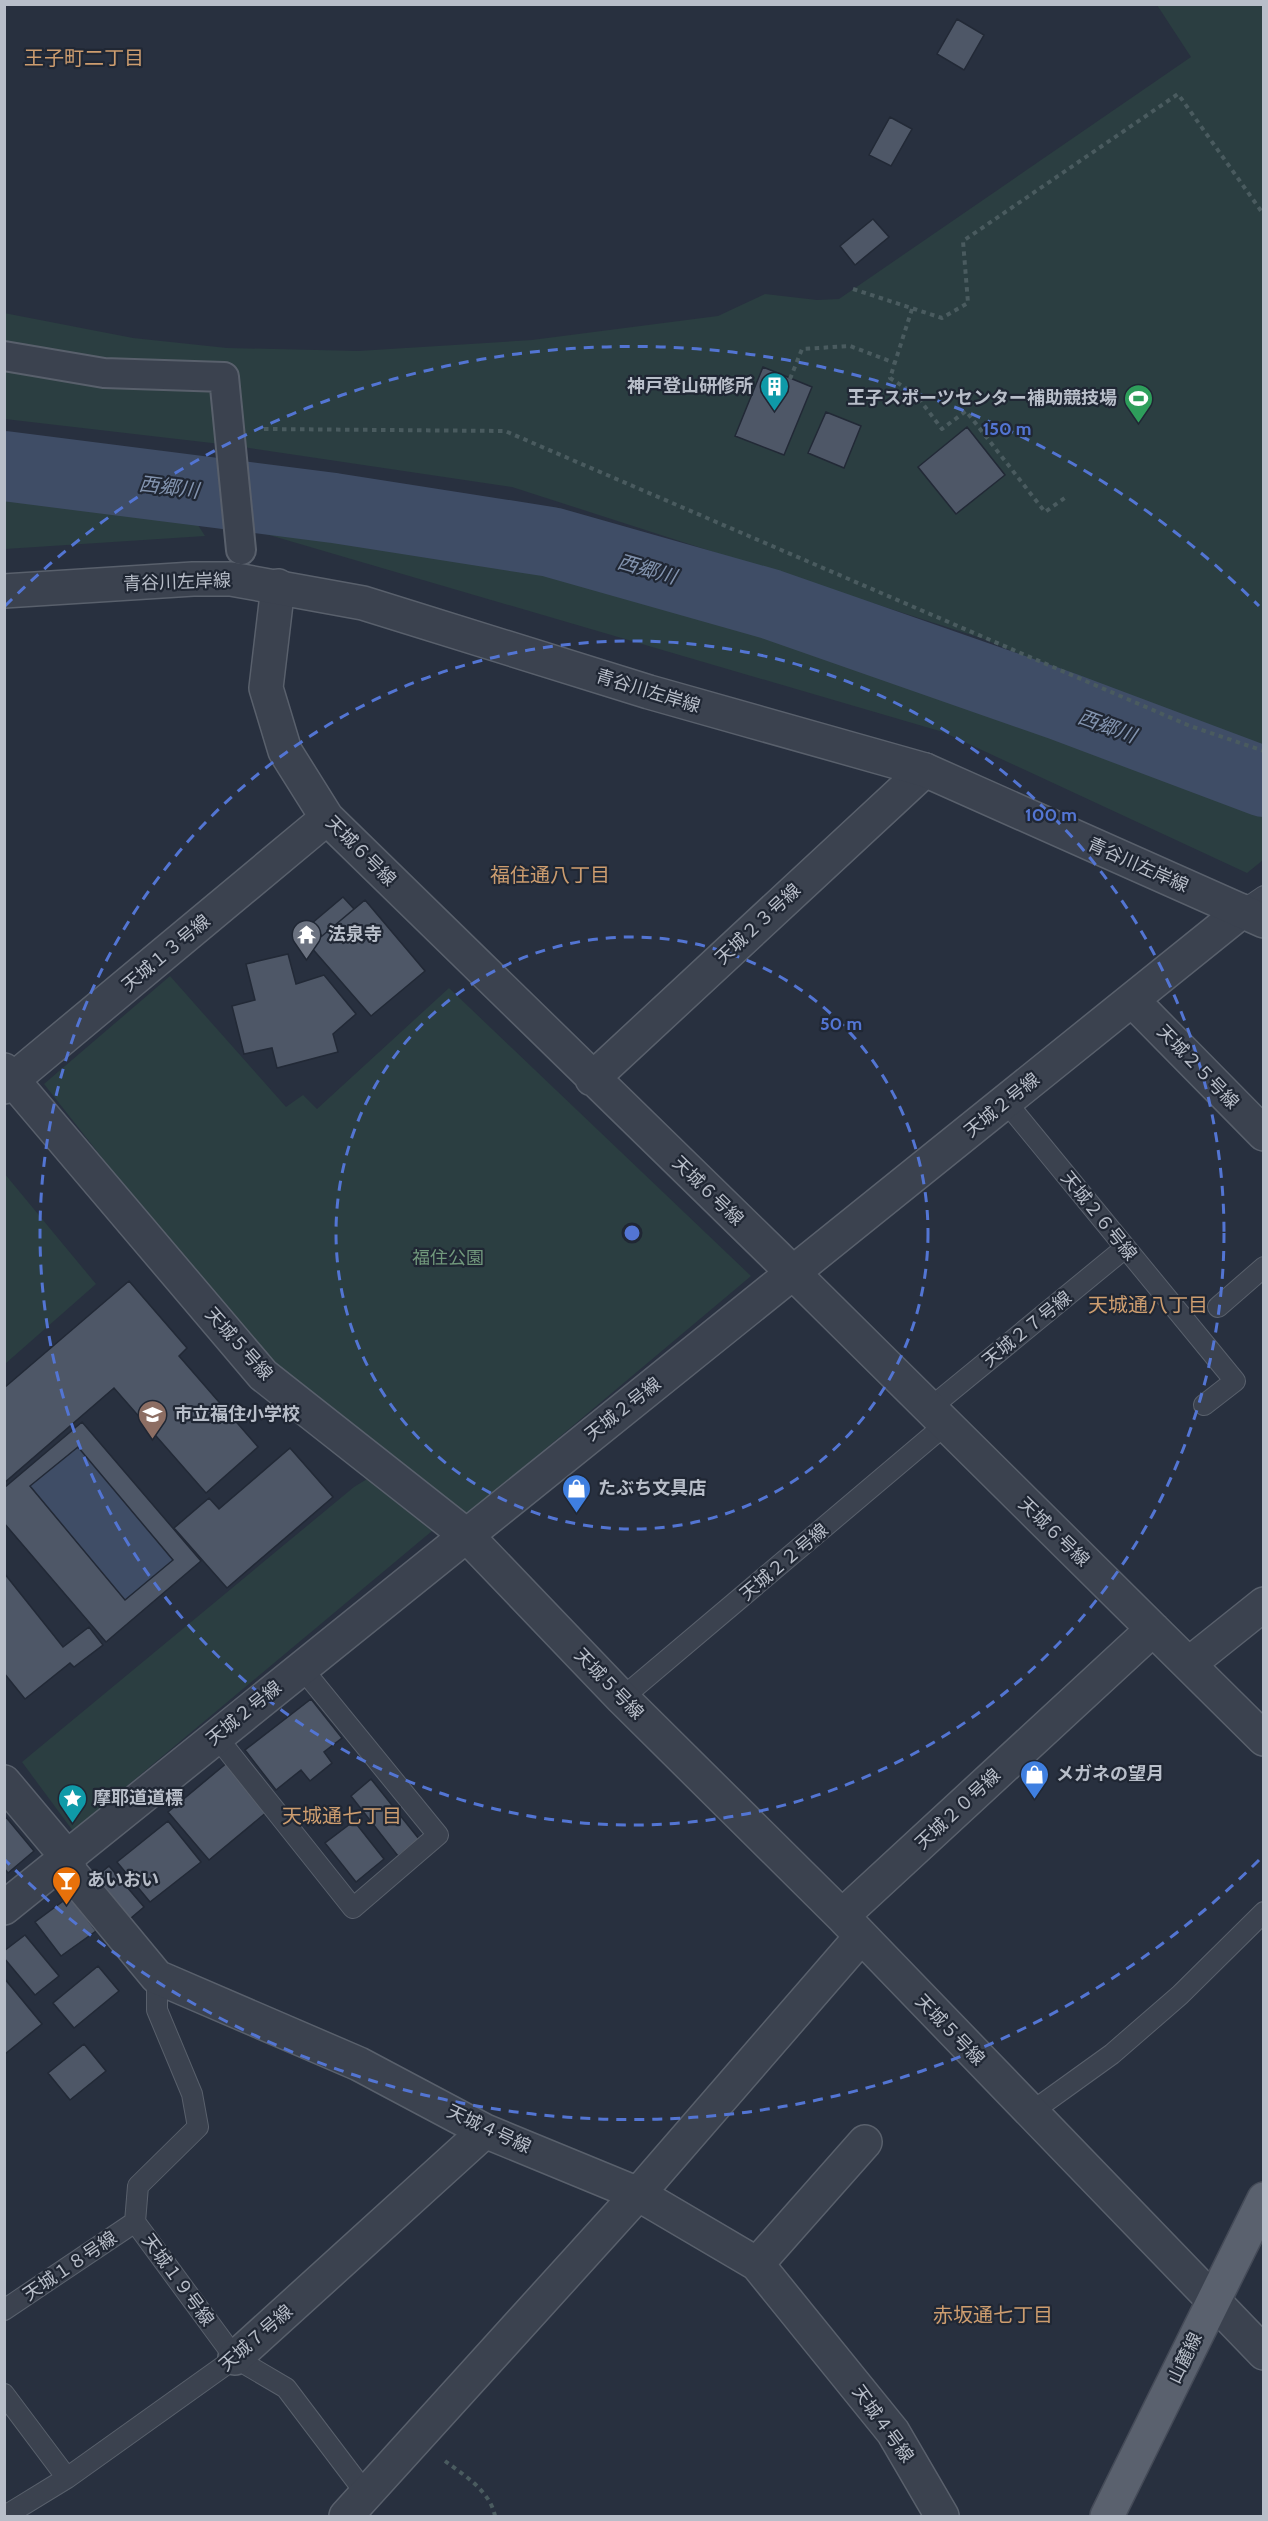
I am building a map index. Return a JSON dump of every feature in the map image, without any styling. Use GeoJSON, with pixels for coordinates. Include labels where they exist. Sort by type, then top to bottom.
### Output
{"type":"FeatureCollection","features":[{"type":"Feature","properties":{"kind":"main road","name":"山麓線"},"geometry":{"type":"LineString","coordinates":[[1107,2517],[1262,2205]]}},
{"type":"Feature","properties":{"kind":"street"},"geometry":{"type":"LineString","coordinates":[[4,356],[104,373],[224,377],[240,540]]}},
{"type":"Feature","properties":{"kind":"street","name":"青谷川左岸線"},"geometry":{"type":"LineString","coordinates":[[4,591],[194,579],[231,579],[363,603],[649,692],[925,770],[1256,909]]}},
{"type":"Feature","properties":{"kind":"street","name":"天城６号線"},"geometry":{"type":"LineString","coordinates":[[278,586],[266,688],[285,752],[327,818],[793,1274],[1263,1739]]}},
{"type":"Feature","properties":{"kind":"street","name":"天城２３号線"},"geometry":{"type":"LineString","coordinates":[[592,1079],[925,770]]}},
{"type":"Feature","properties":{"kind":"street","name":"天城１３号線"},"geometry":{"type":"LineString","coordinates":[[7,1079],[327,818]]}},
{"type":"Feature","properties":{"kind":"street","name":"天城２号線"},"geometry":{"type":"LineString","coordinates":[[4,1908],[1132,1000],[1256,909]]}},
{"type":"Feature","properties":{"kind":"street","name":"天城２５号線"},"geometry":{"type":"LineString","coordinates":[[1132,1000],[1263,1134]]}},
{"type":"Feature","properties":{"kind":"street","name":"天城５号線"},"geometry":{"type":"LineString","coordinates":[[7,1079],[263,1375],[466,1535],[622,1698],[851,1927],[1263,2353]]}},
{"type":"Feature","properties":{"kind":"street"},"geometry":{"type":"LineString","coordinates":[[1189,1664],[1263,1604]]}},
{"type":"Feature","properties":{"kind":"street","name":"天城２０号線"},"geometry":{"type":"LineString","coordinates":[[357,2506],[638,2194],[851,1927],[1153,1629]]}},
{"type":"Feature","properties":{"kind":"street","name":"天城４号線"},"geometry":{"type":"LineString","coordinates":[[4,1782],[67,1857],[71,1873],[157,1977],[359,2064],[485,2131],[638,2194],[757,2264],[893,2432],[942,2517]]}},
{"type":"Feature","properties":{"kind":"street","name":"天城７号線"},"geometry":{"type":"LineString","coordinates":[[236,2358],[485,2131]]}},
{"type":"Feature","properties":{"kind":"street"},"geometry":{"type":"LineString","coordinates":[[757,2264],[865,2142]]}},
{"type":"Feature","properties":{"kind":"lane","name":"天城２６号線"},"geometry":{"type":"LineString","coordinates":[[1006,1102],[1235,1381],[1204,1405]]}},
{"type":"Feature","properties":{"kind":"lane","name":"天城２７号線"},"geometry":{"type":"LineString","coordinates":[[937,1417],[1125,1248]]}},
{"type":"Feature","properties":{"kind":"lane"},"geometry":{"type":"LineString","coordinates":[[1218,1307],[1263,1267]]}},
{"type":"Feature","properties":{"kind":"lane","name":"天城２２号線"},"geometry":{"type":"LineString","coordinates":[[622,1698],[937,1417]]}},
{"type":"Feature","properties":{"kind":"lane"},"geometry":{"type":"LineString","coordinates":[[216,1736],[353,1908],[438,1835],[301,1667]]}},
{"type":"Feature","properties":{"kind":"lane"},"geometry":{"type":"LineString","coordinates":[[1030,2113],[1112,2054],[1179,1995],[1263,1912]]}},
{"type":"Feature","properties":{"kind":"lane","name":"天城１９号線"},"geometry":{"type":"LineString","coordinates":[[157,1977],[157,2010],[192,2094],[198,2127],[138,2186],[135,2222],[236,2358]]}},
{"type":"Feature","properties":{"kind":"lane","name":"天城１８号線"},"geometry":{"type":"LineString","coordinates":[[4,2310],[135,2222]]}},
{"type":"Feature","properties":{"kind":"lane"},"geometry":{"type":"LineString","coordinates":[[236,2358],[286,2388],[357,2506]]}},
{"type":"Feature","properties":{"kind":"lane","name":"天城７号線"},"geometry":{"type":"LineString","coordinates":[[5,2517],[67,2478],[236,2358]]}},
{"type":"Feature","properties":{"kind":"lane"},"geometry":{"type":"LineString","coordinates":[[4,2394],[67,2478]]}},
{"type":"Feature","properties":{"kind":"path"},"geometry":{"type":"LineString","coordinates":[[853,290],[942,318],[968,303],[963,242],[1178,94],[1263,215]]}},
{"type":"Feature","properties":{"kind":"path"},"geometry":{"type":"LineString","coordinates":[[912,309],[890,378],[916,395],[942,429],[966,411],[1044,512],[1066,497]]}},
{"type":"Feature","properties":{"kind":"path"},"geometry":{"type":"LineString","coordinates":[[790,379],[802,349],[850,346],[895,363]]}},
{"type":"Feature","properties":{"kind":"path"},"geometry":{"type":"LineString","coordinates":[[229,437],[505,431],[1179,722],[1263,751]]}},
{"type":"Feature","properties":{"kind":"path"},"geometry":{"type":"LineString","coordinates":[[414,2442],[440,2457],[477,2486],[494,2509],[495,2517]]}},
{"type":"Feature","properties":{"kind":"green space"},"geometry":{"type":"Polygon","coordinates":[[[1157,5],[1263,5],[1263,751],[1190,726],[981,638],[512,487],[229,445],[5,419],[4,313],[133,338],[227,348],[358,351],[532,340],[718,316],[765,294],[817,300],[839,299],[1191,57],[1157,5]]]}},
{"type":"Feature","properties":{"kind":"green space"},"geometry":{"type":"Polygon","coordinates":[[[5,487],[182,500],[205,536],[5,549],[5,487]]]}},
{"type":"Feature","properties":{"kind":"green space"},"geometry":{"type":"Polygon","coordinates":[[[260,522],[581,565],[954,682],[1263,801],[1263,860],[1247,873],[943,732],[259,532],[260,522]]]}},
{"type":"Feature","properties":{"kind":"green space","name":"福住公園"},"geometry":{"type":"Polygon","coordinates":[[[170,976],[286,1107],[303,1095],[317,1109],[449,988],[751,1276],[468,1514],[442,1499],[259,1357],[44,1084],[170,976]]]}},
{"type":"Feature","properties":{"kind":"green space"},"geometry":{"type":"Polygon","coordinates":[[[4,1173],[96,1284],[5,1364],[4,1364],[4,1173]]]}},
{"type":"Feature","properties":{"kind":"green space"},"geometry":{"type":"Polygon","coordinates":[[[367,1479],[432,1531],[73,1831],[22,1762],[354,1487],[367,1479]]]}},
{"type":"Feature","properties":{"kind":"water"},"geometry":{"type":"Polygon","coordinates":[[[78,1447],[173,1560],[125,1600],[30,1486],[78,1447]]]}},
{"type":"Feature","properties":{"kind":"building"},"geometry":{"type":"Polygon","coordinates":[[[957,19],[984,35],[964,70],[937,54],[957,19]]]}},
{"type":"Feature","properties":{"kind":"building"},"geometry":{"type":"Polygon","coordinates":[[[890,117],[912,129],[891,166],[869,155],[890,117]]]}},
{"type":"Feature","properties":{"kind":"building"},"geometry":{"type":"Polygon","coordinates":[[[873,219],[889,237],[855,265],[840,246],[873,219]]]}},
{"type":"Feature","properties":{"kind":"building","name":"神戸登山研修所"},"geometry":{"type":"Polygon","coordinates":[[[763,367],[812,387],[784,455],[735,436],[763,367]]]}},
{"type":"Feature","properties":{"kind":"building"},"geometry":{"type":"Polygon","coordinates":[[[826,412],[861,426],[844,468],[808,453],[826,412]]]}},
{"type":"Feature","properties":{"kind":"building"},"geometry":{"type":"Polygon","coordinates":[[[967,427],[1005,475],[956,514],[918,467],[967,427]]]}},
{"type":"Feature","properties":{"kind":"building"},"geometry":{"type":"Polygon","coordinates":[[[343,897],[354,909],[322,936],[311,924],[343,897]]]}},
{"type":"Feature","properties":{"kind":"building"},"geometry":{"type":"Polygon","coordinates":[[[365,900],[425,971],[371,1016],[310,946],[365,900]]]}},
{"type":"Feature","properties":{"kind":"building"},"geometry":{"type":"Polygon","coordinates":[[[288,954],[296,984],[324,975],[356,1014],[333,1034],[338,1052],[277,1068],[272,1048],[244,1054],[232,1006],[255,1000],[246,964],[288,954]]]}},
{"type":"Feature","properties":{"kind":"building"},"geometry":{"type":"Polygon","coordinates":[[[129,1281],[187,1348],[179,1356],[258,1447],[206,1493],[114,1388],[4,1483],[4,1388],[129,1281]]]}},
{"type":"Feature","properties":{"kind":"building"},"geometry":{"type":"Polygon","coordinates":[[[82,1422],[201,1561],[106,1642],[4,1523],[4,1488],[82,1422]],[[78,1447],[30,1486],[125,1600],[173,1560],[78,1447]]]}},
{"type":"Feature","properties":{"kind":"building"},"geometry":{"type":"Polygon","coordinates":[[[290,1448],[333,1497],[227,1588],[174,1528],[209,1498],[219,1509],[290,1448]]]}},
{"type":"Feature","properties":{"kind":"building"},"geometry":{"type":"Polygon","coordinates":[[[4,1573],[63,1647],[89,1627],[103,1645],[74,1667],[70,1663],[25,1699],[4,1673],[4,1573]]]}},
{"type":"Feature","properties":{"kind":"building"},"geometry":{"type":"Polygon","coordinates":[[[311,1699],[342,1738],[324,1752],[332,1763],[310,1781],[301,1770],[276,1790],[245,1750],[311,1699]]]}},
{"type":"Feature","properties":{"kind":"building"},"geometry":{"type":"Polygon","coordinates":[[[228,1762],[268,1811],[209,1860],[168,1812],[228,1762]]]}},
{"type":"Feature","properties":{"kind":"building"},"geometry":{"type":"Polygon","coordinates":[[[371,1779],[419,1839],[398,1856],[351,1796],[371,1779]]]}},
{"type":"Feature","properties":{"kind":"building"},"geometry":{"type":"Polygon","coordinates":[[[5,1816],[34,1851],[8,1873],[4,1868],[5,1816]]]}},
{"type":"Feature","properties":{"kind":"building"},"geometry":{"type":"Polygon","coordinates":[[[168,1821],[201,1862],[150,1902],[117,1862],[168,1821]]]}},
{"type":"Feature","properties":{"kind":"building"},"geometry":{"type":"Polygon","coordinates":[[[354,1821],[384,1859],[356,1882],[325,1843],[354,1821]]]}},
{"type":"Feature","properties":{"kind":"building"},"geometry":{"type":"Polygon","coordinates":[[[109,1866],[144,1907],[125,1923],[91,1881],[109,1866]]]}},
{"type":"Feature","properties":{"kind":"building"},"geometry":{"type":"Polygon","coordinates":[[[70,1896],[96,1931],[61,1956],[35,1922],[70,1896]]]}},
{"type":"Feature","properties":{"kind":"building"},"geometry":{"type":"Polygon","coordinates":[[[25,1935],[59,1976],[35,1995],[4,1958],[4,1951],[25,1935]]]}},
{"type":"Feature","properties":{"kind":"building"},"geometry":{"type":"Polygon","coordinates":[[[98,1966],[119,1991],[74,2028],[53,2003],[98,1966]]]}},
{"type":"Feature","properties":{"kind":"building"},"geometry":{"type":"Polygon","coordinates":[[[4,1978],[42,2024],[5,2054],[4,2054],[4,1978]]]}},
{"type":"Feature","properties":{"kind":"building"},"geometry":{"type":"Polygon","coordinates":[[[84,2044],[106,2071],[70,2100],[48,2073],[84,2044]]]}},
{"type":"Feature","properties":{"kind":"waterway","name":"西郷川"},"geometry":{"type":"LineString","coordinates":[[4,466],[334,508],[551,542],[770,604],[1062,706],[1264,782]]}},
{"type":"Feature","properties":{"kind":"place","name":"神戸登山研修所"},"geometry":{"type":"Point","coordinates":[774,412]}},
{"type":"Feature","properties":{"kind":"place","name":"王子スポーツセンター補助競技場"},"geometry":{"type":"Point","coordinates":[1138,424]}},
{"type":"Feature","properties":{"kind":"place","name":"法泉寺"},"geometry":{"type":"Point","coordinates":[307,960]}},
{"type":"Feature","properties":{"kind":"place","name":"市立福住小学校"},"geometry":{"type":"Point","coordinates":[153,1440]}},
{"type":"Feature","properties":{"kind":"place","name":"たぶち文具店"},"geometry":{"type":"Point","coordinates":[577,1514]}},
{"type":"Feature","properties":{"kind":"place","name":"メガネの望月"},"geometry":{"type":"Point","coordinates":[1035,1800]}},
{"type":"Feature","properties":{"kind":"place","name":"摩耶道道標"},"geometry":{"type":"Point","coordinates":[72,1824]}},
{"type":"Feature","properties":{"kind":"place","name":"あいおい"},"geometry":{"type":"Point","coordinates":[66,1906]}},
{"type":"Feature","properties":{"kind":"district","name":"王子町二丁目"},"geometry":{"type":"Point","coordinates":[84,58]}},
{"type":"Feature","properties":{"kind":"district","name":"福住通八丁目"},"geometry":{"type":"Point","coordinates":[550,875]}},
{"type":"Feature","properties":{"kind":"district","name":"天城通八丁目"},"geometry":{"type":"Point","coordinates":[1148,1305]}},
{"type":"Feature","properties":{"kind":"district","name":"天城通七丁目"},"geometry":{"type":"Point","coordinates":[342,1816]}},
{"type":"Feature","properties":{"kind":"district","name":"赤坂通七丁目"},"geometry":{"type":"Point","coordinates":[993,2315]}}]}
